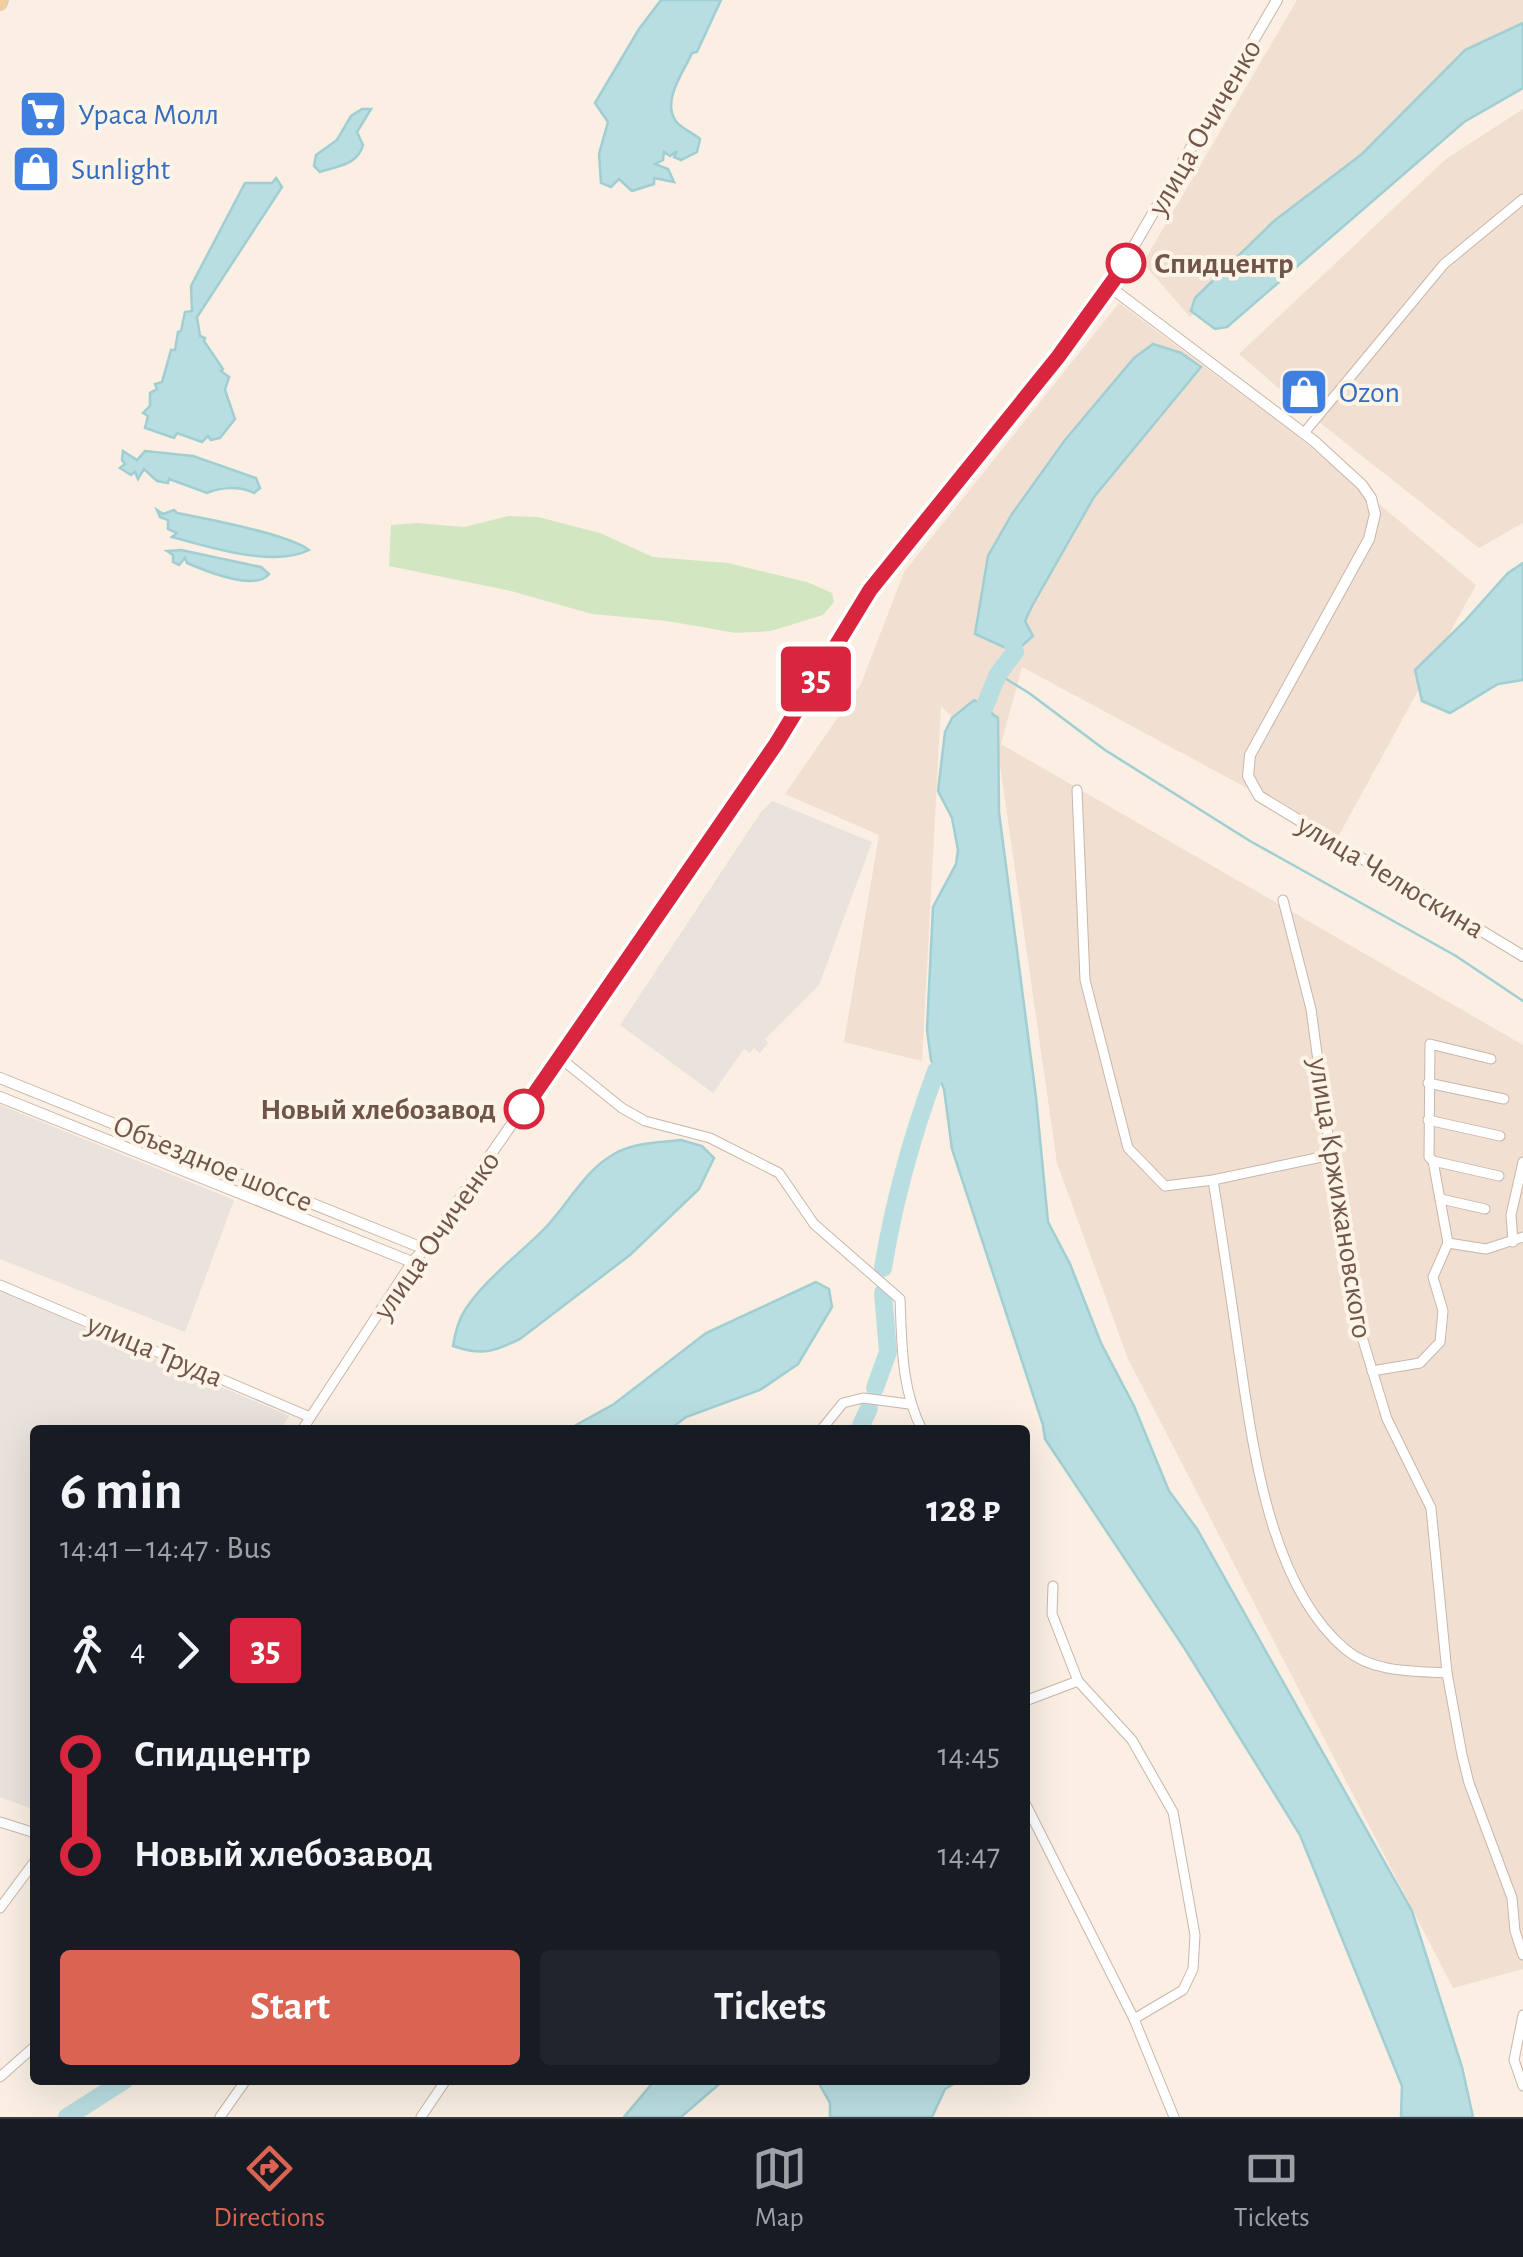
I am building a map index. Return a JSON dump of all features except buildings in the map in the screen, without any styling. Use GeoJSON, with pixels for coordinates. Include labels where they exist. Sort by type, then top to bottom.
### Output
{"type":"FeatureCollection","features":[{"type":"Feature","properties":{"kind":"street","name":"улица Очиченко"},"geometry":{"type":"LineString","coordinates":[[305,1425],[412,1262],[560,1058],[776,744],[870,590],[1110,287],[1277,0]]}},
{"type":"Feature","properties":{"kind":"street"},"geometry":{"type":"LineString","coordinates":[[1110,287],[1304,433],[1444,264],[1523,199]]}},
{"type":"Feature","properties":{"kind":"street","name":"улица Челюскина"},"geometry":{"type":"LineString","coordinates":[[1304,433],[1362,485],[1376,514],[1368,539],[1250,755],[1248,776],[1260,796],[1523,956]]}},
{"type":"Feature","properties":{"kind":"street"},"geometry":{"type":"LineString","coordinates":[[1077,790],[1085,980],[1128,1148],[1165,1186],[1330,1155]]}},
{"type":"Feature","properties":{"kind":"street","name":"улица Кржижановского"},"geometry":{"type":"LineString","coordinates":[[1283,900],[1311,1009],[1358,1327],[1387,1419],[1431,1508],[1447,1672],[1469,1784],[1512,1898],[1523,1955]]}},
{"type":"Feature","properties":{"kind":"street"},"geometry":{"type":"LineString","coordinates":[[1372,1371],[1420,1363],[1440,1342],[1443,1311],[1434,1278],[1448,1243],[1442,1199],[1429,1157],[1430,1044],[1491,1059]]}},
{"type":"Feature","properties":{"kind":"street"},"geometry":{"type":"LineString","coordinates":[[560,1058],[622,1108],[645,1121],[710,1138],[779,1172],[814,1224],[900,1299],[903,1369],[909,1404],[920,1425]]}},
{"type":"Feature","properties":{"kind":"street","name":"Объездное шоссе"},"geometry":{"type":"LineString","coordinates":[[0,1078],[425,1248]]}},
{"type":"Feature","properties":{"kind":"street"},"geometry":{"type":"LineString","coordinates":[[1428,1083],[1504,1099]]}},
{"type":"Feature","properties":{"kind":"street","name":"Объездное шоссе"},"geometry":{"type":"LineString","coordinates":[[0,1097],[412,1262]]}},
{"type":"Feature","properties":{"kind":"street"},"geometry":{"type":"LineString","coordinates":[[1428,1120],[1500,1136]]}},
{"type":"Feature","properties":{"kind":"street"},"geometry":{"type":"LineString","coordinates":[[1433,1161],[1498,1176]]}},
{"type":"Feature","properties":{"kind":"street"},"geometry":{"type":"LineString","coordinates":[[1448,1243],[1486,1249],[1518,1240],[1511,1215],[1523,1162]]}},
{"type":"Feature","properties":{"kind":"street"},"geometry":{"type":"LineString","coordinates":[[1213,1180],[1261,1489],[1297,1584],[1317,1620],[1348,1652],[1390,1670],[1447,1672]]}},
{"type":"Feature","properties":{"kind":"street"},"geometry":{"type":"LineString","coordinates":[[1442,1199],[1485,1209]]}},
{"type":"Feature","properties":{"kind":"street","name":"улица Труда"},"geometry":{"type":"LineString","coordinates":[[0,1285],[310,1417]]}},
{"type":"Feature","properties":{"kind":"street"},"geometry":{"type":"LineString","coordinates":[[824,1425],[843,1403],[863,1398],[909,1404]]}},
{"type":"Feature","properties":{"kind":"street"},"geometry":{"type":"LineString","coordinates":[[1053,1586],[1052,1614],[1078,1681],[1132,1740],[1173,1812],[1193,1922],[1193,1969],[1183,1990],[1134,2019]]}},
{"type":"Feature","properties":{"kind":"street"},"geometry":{"type":"LineString","coordinates":[[1030,1699],[1078,1681]]}},
{"type":"Feature","properties":{"kind":"street"},"geometry":{"type":"LineString","coordinates":[[1030,1813],[1134,2019],[1174,2117]]}},
{"type":"Feature","properties":{"kind":"street"},"geometry":{"type":"LineString","coordinates":[[0,1822],[30,1831]]}},
{"type":"Feature","properties":{"kind":"street"},"geometry":{"type":"LineString","coordinates":[[0,1908],[30,1868]]}},
{"type":"Feature","properties":{"kind":"street"},"geometry":{"type":"LineString","coordinates":[[1523,2014],[1514,2060],[1523,2086]]}},
{"type":"Feature","properties":{"kind":"street"},"geometry":{"type":"LineString","coordinates":[[0,2077],[30,2050]]}},
{"type":"Feature","properties":{"kind":"street"},"geometry":{"type":"LineString","coordinates":[[220,2117],[242,2085]]}},
{"type":"Feature","properties":{"kind":"street"},"geometry":{"type":"LineString","coordinates":[[420,2117],[442,2085]]}},
{"type":"Feature","properties":{"kind":"shaded area"},"geometry":{"type":"Polygon","coordinates":[[[1297,0],[1523,0],[1523,39],[1376,150],[1190,317],[1143,263],[1297,0]]]}},
{"type":"Feature","properties":{"kind":"shaded area"},"geometry":{"type":"Polygon","coordinates":[[[1523,109],[1523,523],[1479,548],[1239,354],[1446,159],[1523,109]]]}},
{"type":"Feature","properties":{"kind":"shaded area"},"geometry":{"type":"Polygon","coordinates":[[[1119,303],[1300,438],[1476,585],[1338,837],[1022,667],[1001,744],[1523,1045],[1523,1969],[1453,1988],[1128,1359],[1057,1163],[1000,765],[941,706],[922,1061],[844,1042],[879,835],[785,794],[861,684],[904,572],[1119,303]]]}},
{"type":"Feature","properties":{"kind":"shaded area"},"geometry":{"type":"Polygon","coordinates":[[[772,801],[872,842],[819,985],[765,1039],[768,1043],[760,1053],[754,1048],[750,1053],[744,1049],[713,1093],[620,1025],[772,801]]]}},
{"type":"Feature","properties":{"kind":"shaded area"},"geometry":{"type":"Polygon","coordinates":[[[0,1105],[234,1200],[185,1332],[0,1259],[0,1105]]]}},
{"type":"Feature","properties":{"kind":"shaded area"},"geometry":{"type":"Polygon","coordinates":[[[0,1291],[289,1416],[284,1425],[30,1425],[30,1808],[0,1797],[0,1291]]]}},
{"type":"Feature","properties":{"kind":"green space"},"geometry":{"type":"Polygon","coordinates":[[[509,516],[538,517],[600,533],[653,557],[728,563],[807,582],[832,593],[834,602],[823,615],[771,631],[736,633],[592,614],[511,591],[389,566],[391,525],[464,527],[509,516]]]}},
{"type":"Feature","properties":{"kind":"water"},"geometry":{"type":"Polygon","coordinates":[[[661,0],[721,0],[697,52],[692,53],[680,76],[671,103],[677,123],[700,139],[697,152],[681,160],[674,157],[677,151],[670,156],[664,152],[663,160],[655,164],[668,169],[674,182],[654,178],[654,184],[632,191],[619,179],[611,187],[601,183],[599,154],[608,122],[595,103],[661,0]]]}},
{"type":"Feature","properties":{"kind":"water"},"geometry":{"type":"Polygon","coordinates":[[[1523,23],[1523,88],[1464,122],[1227,327],[1215,329],[1191,311],[1195,298],[1274,221],[1362,154],[1465,50],[1523,23]]]}},
{"type":"Feature","properties":{"kind":"water"},"geometry":{"type":"Polygon","coordinates":[[[371,109],[357,132],[363,145],[357,157],[320,172],[314,166],[316,155],[337,140],[351,116],[371,109]]]}},
{"type":"Feature","properties":{"kind":"water"},"geometry":{"type":"Polygon","coordinates":[[[276,178],[282,187],[197,317],[200,336],[205,338],[221,371],[229,377],[225,390],[235,419],[220,438],[211,440],[208,436],[202,442],[145,428],[148,416],[143,413],[150,406],[150,393],[157,389],[155,384],[162,382],[185,312],[192,311],[191,286],[245,183],[272,183],[276,178]]]}},
{"type":"Feature","properties":{"kind":"water"},"geometry":{"type":"Polygon","coordinates":[[[1153,344],[1181,353],[1201,367],[1094,497],[1025,621],[1033,636],[1015,652],[975,634],[988,556],[1012,514],[1065,440],[1134,358],[1153,344]]]}},
{"type":"Feature","properties":{"kind":"water"},"geometry":{"type":"Polygon","coordinates":[[[123,451],[137,460],[145,451],[193,456],[256,478],[260,488],[254,493],[230,488],[207,493],[169,479],[168,483],[157,481],[144,469],[138,479],[135,472],[131,475],[120,468],[125,464],[123,451]]]}},
{"type":"Feature","properties":{"kind":"water"},"geometry":{"type":"Polygon","coordinates":[[[157,510],[163,514],[174,510],[266,533],[309,550],[278,557],[204,546],[172,537],[177,533],[168,529],[168,520],[160,517],[157,510]]]}},
{"type":"Feature","properties":{"kind":"water"},"geometry":{"type":"Polygon","coordinates":[[[181,550],[261,567],[269,574],[263,579],[243,580],[196,567],[185,558],[179,565],[167,551],[181,550]]]}},
{"type":"Feature","properties":{"kind":"water"},"geometry":{"type":"Polygon","coordinates":[[[1523,563],[1523,680],[1498,684],[1450,713],[1422,701],[1415,670],[1508,573],[1523,563]]]}},
{"type":"Feature","properties":{"kind":"water"},"geometry":{"type":"Polygon","coordinates":[[[974,700],[998,718],[999,812],[1048,1222],[1169,1491],[1197,1529],[1412,1911],[1462,2067],[1473,2117],[1401,2117],[1402,2086],[1300,1835],[1185,1649],[1045,1439],[952,1149],[944,1089],[931,1060],[927,1030],[933,907],[956,864],[958,850],[952,818],[938,791],[945,732],[952,718],[974,700]]]}},
{"type":"Feature","properties":{"kind":"water"},"geometry":{"type":"Polygon","coordinates":[[[681,1140],[702,1146],[714,1158],[699,1189],[630,1255],[520,1339],[487,1351],[453,1346],[460,1318],[474,1298],[546,1227],[594,1169],[629,1147],[681,1140]]]}},
{"type":"Feature","properties":{"kind":"water"},"geometry":{"type":"Polygon","coordinates":[[[816,1282],[829,1289],[832,1307],[798,1364],[760,1390],[686,1417],[676,1425],[576,1425],[614,1404],[706,1333],[816,1282]]]}},
{"type":"Feature","properties":{"kind":"water"},"geometry":{"type":"Polygon","coordinates":[[[651,2085],[718,2085],[681,2117],[624,2117],[651,2085]]]}},
{"type":"Feature","properties":{"kind":"water"},"geometry":{"type":"Polygon","coordinates":[[[820,2085],[952,2085],[945,2089],[932,2117],[830,2117],[830,2103],[820,2085]]]}},
{"type":"Feature","properties":{"kind":"waterway"},"geometry":{"type":"LineString","coordinates":[[984,708],[998,674],[1015,652],[1010,633]]}},
{"type":"Feature","properties":{"kind":"waterway"},"geometry":{"type":"LineString","coordinates":[[998,674],[1105,750],[1250,841],[1456,956],[1523,1001]]}},
{"type":"Feature","properties":{"kind":"waterway"},"geometry":{"type":"LineString","coordinates":[[883,1268],[905,1168],[936,1071]]}},
{"type":"Feature","properties":{"kind":"waterway"},"geometry":{"type":"LineString","coordinates":[[875,1388],[888,1352],[883,1293]]}},
{"type":"Feature","properties":{"kind":"waterway"},"geometry":{"type":"LineString","coordinates":[[861,1425],[869,1408]]}},
{"type":"Feature","properties":{"kind":"waterway"},"geometry":{"type":"LineString","coordinates":[[67,2117],[117,2085]]}},
{"type":"Feature","properties":{"kind":"bus line","name":"35"},"geometry":{"type":"LineString","coordinates":[[524,1109],[776,744],[870,590],[1058,357],[1126,263]]}},
{"type":"Feature","properties":{"kind":"place","name":"Ураса Молл"},"geometry":{"type":"Point","coordinates":[43,114]}},
{"type":"Feature","properties":{"kind":"place","name":"Sunlight"},"geometry":{"type":"Point","coordinates":[36,169]}},
{"type":"Feature","properties":{"kind":"place","name":"Спидцентр"},"geometry":{"type":"Point","coordinates":[1126,263]}},
{"type":"Feature","properties":{"kind":"place","name":"Ozon"},"geometry":{"type":"Point","coordinates":[1304,392]}},
{"type":"Feature","properties":{"kind":"place","name":"Новый хлебозавод"},"geometry":{"type":"Point","coordinates":[524,1109]}}]}
